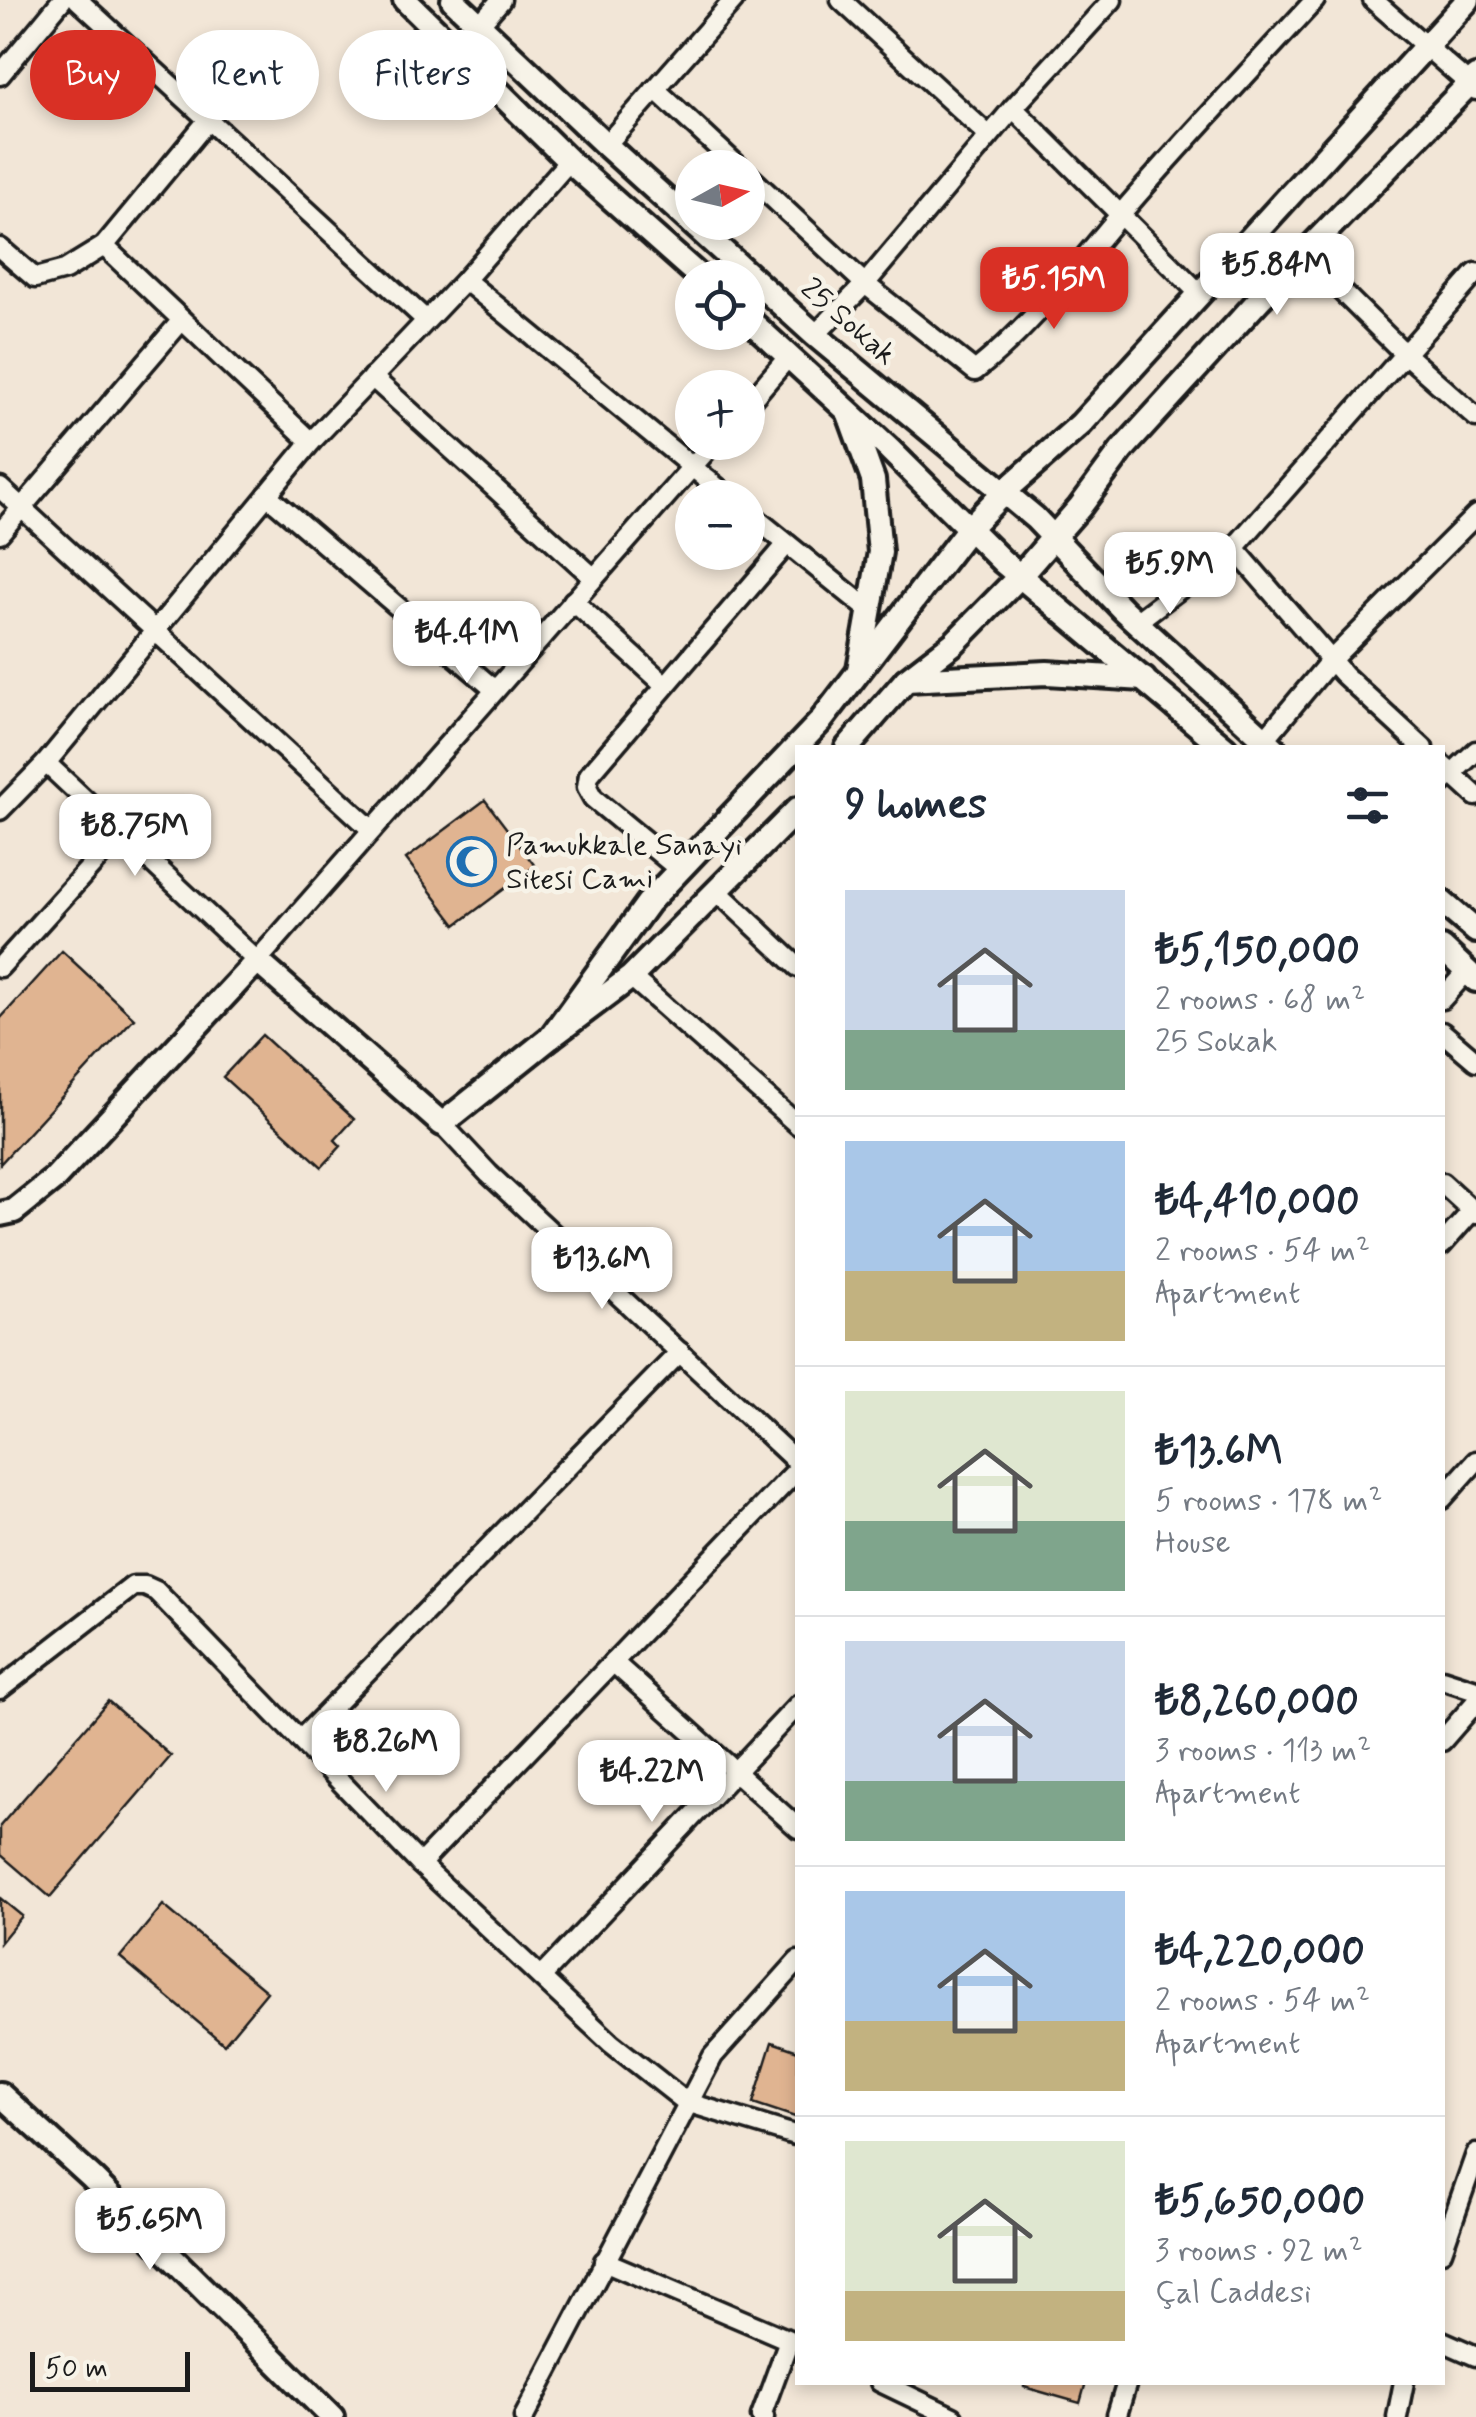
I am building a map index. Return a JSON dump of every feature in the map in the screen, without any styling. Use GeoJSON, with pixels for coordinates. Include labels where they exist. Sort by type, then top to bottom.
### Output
{"type":"FeatureCollection","features":[{"type":"Feature","properties":{"kind":"street"},"geometry":{"type":"LineString","coordinates":[[0,75],[62,0]]}},
{"type":"Feature","properties":{"kind":"street"},"geometry":{"type":"LineString","coordinates":[[78,0],[176,90]]}},
{"type":"Feature","properties":{"kind":"street"},"geometry":{"type":"LineString","coordinates":[[405,0],[569,161],[680,260]]}},
{"type":"Feature","properties":{"kind":"street","name":"25 Sokak"},"geometry":{"type":"LineString","coordinates":[[453,0],[815,335],[1034,518],[1136,622],[1269,743]]}},
{"type":"Feature","properties":{"kind":"street"},"geometry":{"type":"LineString","coordinates":[[479,24],[502,0]]}},
{"type":"Feature","properties":{"kind":"street"},"geometry":{"type":"LineString","coordinates":[[606,145],[734,0]]}},
{"type":"Feature","properties":{"kind":"street"},"geometry":{"type":"LineString","coordinates":[[841,0],[989,136]]}},
{"type":"Feature","properties":{"kind":"street"},"geometry":{"type":"LineString","coordinates":[[815,335],[866,284],[1012,108],[1112,0]]}},
{"type":"Feature","properties":{"kind":"street"},"geometry":{"type":"LineString","coordinates":[[765,190],[866,284],[975,371],[1003,350],[1042,310],[1122,213],[1315,0]]}},
{"type":"Feature","properties":{"kind":"street"},"geometry":{"type":"LineString","coordinates":[[850,745],[906,680],[954,643],[1012,569],[1054,539],[1122,450],[1304,254],[1474,84],[1372,0]]}},
{"type":"Feature","properties":{"kind":"street"},"geometry":{"type":"LineString","coordinates":[[798,745],[970,528],[1080,424],[1468,0]]}},
{"type":"Feature","properties":{"kind":"street"},"geometry":{"type":"LineString","coordinates":[[655,89],[721,150]]}},
{"type":"Feature","properties":{"kind":"street"},"geometry":{"type":"LineString","coordinates":[[1012,108],[1200,294]]}},
{"type":"Feature","properties":{"kind":"street"},"geometry":{"type":"LineString","coordinates":[[0,248],[35,278],[65,270],[104,246],[207,120]]}},
{"type":"Feature","properties":{"kind":"street"},"geometry":{"type":"LineString","coordinates":[[209,120],[426,320]]}},
{"type":"Feature","properties":{"kind":"street"},"geometry":{"type":"LineString","coordinates":[[0,810],[46,762],[311,442],[464,280],[569,161]]}},
{"type":"Feature","properties":{"kind":"street"},"geometry":{"type":"LineString","coordinates":[[104,246],[311,442]]}},
{"type":"Feature","properties":{"kind":"street"},"geometry":{"type":"LineString","coordinates":[[1304,254],[1404,354],[1476,417]]}},
{"type":"Feature","properties":{"kind":"street"},"geometry":{"type":"LineString","coordinates":[[1136,622],[1234,548],[1476,273]]}},
{"type":"Feature","properties":{"kind":"street"},"geometry":{"type":"LineString","coordinates":[[464,280],[708,480]]}},
{"type":"Feature","properties":{"kind":"street"},"geometry":{"type":"LineString","coordinates":[[0,534],[182,320]]}},
{"type":"Feature","properties":{"kind":"street"},"geometry":{"type":"LineString","coordinates":[[765,334],[1012,569],[1221,745]]}},
{"type":"Feature","properties":{"kind":"street"},"geometry":{"type":"LineString","coordinates":[[765,385],[790,356]]}},
{"type":"Feature","properties":{"kind":"street"},"geometry":{"type":"LineString","coordinates":[[372,377],[594,578]]}},
{"type":"Feature","properties":{"kind":"street"},"geometry":{"type":"LineString","coordinates":[[848,410],[874,480],[880,552],[858,674]]}},
{"type":"Feature","properties":{"kind":"street"},"geometry":{"type":"LineString","coordinates":[[0,1214],[14,1211],[54,1180],[256,961],[698,460]]}},
{"type":"Feature","properties":{"kind":"street"},"geometry":{"type":"LineString","coordinates":[[0,488],[372,830]]}},
{"type":"Feature","properties":{"kind":"street"},"geometry":{"type":"LineString","coordinates":[[266,496],[496,690]]}},
{"type":"Feature","properties":{"kind":"street"},"geometry":{"type":"LineString","coordinates":[[1269,743],[1331,660],[1476,515]]}},
{"type":"Feature","properties":{"kind":"street"},"geometry":{"type":"LineString","coordinates":[[765,526],[869,610]]}},
{"type":"Feature","properties":{"kind":"street"},"geometry":{"type":"LineString","coordinates":[[680,870],[593,798],[587,787],[593,769],[787,544]]}},
{"type":"Feature","properties":{"kind":"street"},"geometry":{"type":"LineString","coordinates":[[1234,548],[1331,660],[1420,745]]}},
{"type":"Feature","properties":{"kind":"street"},"geometry":{"type":"LineString","coordinates":[[574,602],[665,685]]}},
{"type":"Feature","properties":{"kind":"street"},"geometry":{"type":"LineString","coordinates":[[906,680],[1047,673],[1144,679]]}},
{"type":"Feature","properties":{"kind":"street"},"geometry":{"type":"LineString","coordinates":[[550,1036],[648,904],[795,748]]}},
{"type":"Feature","properties":{"kind":"street"},"geometry":{"type":"LineString","coordinates":[[1476,751],[1446,774],[1476,796]]}},
{"type":"Feature","properties":{"kind":"street"},"geometry":{"type":"LineString","coordinates":[[46,762],[256,961],[442,1124],[489,1174],[795,1463]]}},
{"type":"Feature","properties":{"kind":"street"},"geometry":{"type":"LineString","coordinates":[[442,1124],[550,1036],[631,977],[795,819]]}},
{"type":"Feature","properties":{"kind":"street"},"geometry":{"type":"LineString","coordinates":[[0,967],[121,834]]}},
{"type":"Feature","properties":{"kind":"street"},"geometry":{"type":"LineString","coordinates":[[718,891],[795,963]]}},
{"type":"Feature","properties":{"kind":"street"},"geometry":{"type":"LineString","coordinates":[[1445,905],[1476,932]]}},
{"type":"Feature","properties":{"kind":"street"},"geometry":{"type":"LineString","coordinates":[[1445,951],[1471,975],[1445,997]]}},
{"type":"Feature","properties":{"kind":"street"},"geometry":{"type":"LineString","coordinates":[[631,977],[795,1122]]}},
{"type":"Feature","properties":{"kind":"street"},"geometry":{"type":"LineString","coordinates":[[1445,1035],[1476,1061]]}},
{"type":"Feature","properties":{"kind":"street"},"geometry":{"type":"LineString","coordinates":[[1445,1186],[1474,1212],[1445,1242]]}},
{"type":"Feature","properties":{"kind":"street"},"geometry":{"type":"LineString","coordinates":[[300,1740],[680,1352]]}},
{"type":"Feature","properties":{"kind":"street"},"geometry":{"type":"LineString","coordinates":[[1445,1496],[1476,1461]]}},
{"type":"Feature","properties":{"kind":"street"},"geometry":{"type":"LineString","coordinates":[[420,1864],[795,1469]]}},
{"type":"Feature","properties":{"kind":"street"},"geometry":{"type":"LineString","coordinates":[[0,1690],[133,1586],[156,1591],[420,1864],[611,2043],[686,2102],[795,2135]]}},
{"type":"Feature","properties":{"kind":"street"},"geometry":{"type":"LineString","coordinates":[[613,1662],[795,1825]]}},
{"type":"Feature","properties":{"kind":"street"},"geometry":{"type":"LineString","coordinates":[[1445,1680],[1476,1690]]}},
{"type":"Feature","properties":{"kind":"street"},"geometry":{"type":"LineString","coordinates":[[1445,1739],[1468,1725],[1476,1702]]}},
{"type":"Feature","properties":{"kind":"street"},"geometry":{"type":"LineString","coordinates":[[541,1977],[795,1708]]}},
{"type":"Feature","properties":{"kind":"street"},"geometry":{"type":"LineString","coordinates":[[524,2417],[713,2056],[795,1964]]}},
{"type":"Feature","properties":{"kind":"street"},"geometry":{"type":"LineString","coordinates":[[2,2100],[92,2178],[332,2417]]}},
{"type":"Feature","properties":{"kind":"street"},"geometry":{"type":"LineString","coordinates":[[1445,2242],[1476,2154]]}},
{"type":"Feature","properties":{"kind":"street"},"geometry":{"type":"LineString","coordinates":[[604,2261],[793,2342],[761,2416],[764,2417]]}},
{"type":"Feature","properties":{"kind":"street"},"geometry":{"type":"LineString","coordinates":[[1445,2343],[1476,2356]]}},
{"type":"Feature","properties":{"kind":"street"},"geometry":{"type":"LineString","coordinates":[[886,2385],[954,2417]]}},
{"type":"Feature","properties":{"kind":"street"},"geometry":{"type":"LineString","coordinates":[[1117,2414],[1126,2385]]}},
{"type":"Feature","properties":{"kind":"street"},"geometry":{"type":"LineString","coordinates":[[1397,2417],[1403,2385]]}},
{"type":"Feature","properties":{"kind":"building","name":"Pamukkale Sanayi Sitesi Cami"},"geometry":{"type":"Polygon","coordinates":[[[485,800],[535,866],[456,925],[406,859],[485,800]]]}},
{"type":"Feature","properties":{"kind":"building"},"geometry":{"type":"Polygon","coordinates":[[[62,951],[134,1018],[0,1164],[0,1019],[62,951]]]}},
{"type":"Feature","properties":{"kind":"building"},"geometry":{"type":"Polygon","coordinates":[[[262,1035],[354,1119],[335,1140],[341,1146],[322,1167],[223,1077],[262,1035]]]}},
{"type":"Feature","properties":{"kind":"building"},"geometry":{"type":"Polygon","coordinates":[[[108,1701],[171,1756],[50,1897],[0,1854],[0,1826],[108,1701]]]}},
{"type":"Feature","properties":{"kind":"building"},"geometry":{"type":"Polygon","coordinates":[[[0,1898],[22,1916],[0,1943],[0,1898]]]}},
{"type":"Feature","properties":{"kind":"building"},"geometry":{"type":"Polygon","coordinates":[[[163,1905],[267,1992],[224,2044],[120,1957],[163,1905]]]}},
{"type":"Feature","properties":{"kind":"building"},"geometry":{"type":"Polygon","coordinates":[[[772,2042],[795,2050],[795,2117],[753,2103],[772,2042]]]}},
{"type":"Feature","properties":{"kind":"building"},"geometry":{"type":"Polygon","coordinates":[[[1024,2385],[1085,2385],[1080,2403],[1024,2385]]]}},
{"type":"Feature","properties":{"kind":"place","name":"Pamukkale Sanayi Sitesi Cami"},"geometry":{"type":"Point","coordinates":[471,862]}}]}
